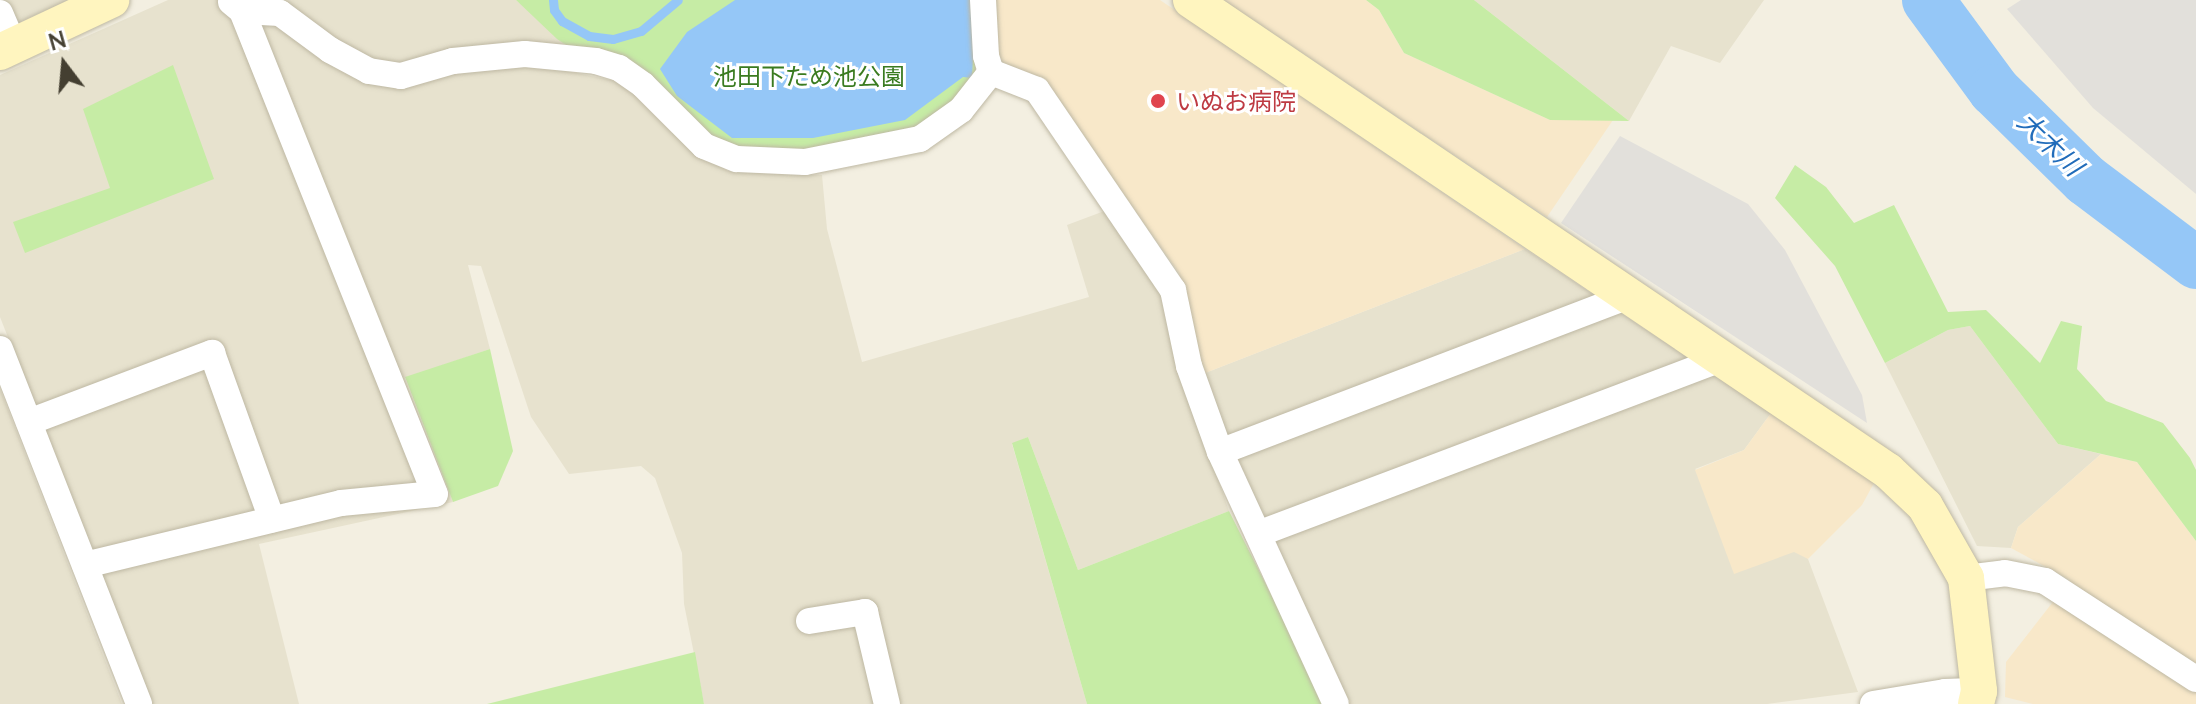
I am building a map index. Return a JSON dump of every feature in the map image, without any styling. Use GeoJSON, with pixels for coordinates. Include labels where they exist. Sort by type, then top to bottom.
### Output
{"type":"FeatureCollection","features":[{"type":"Feature","properties":{"kind":"street"},"geometry":{"type":"LineString","coordinates":[[5,37],[111,0]]}},
{"type":"Feature","properties":{"kind":"street"},"geometry":{"type":"LineString","coordinates":[[983,0],[986,56],[991,72]]}},
{"type":"Feature","properties":{"kind":"street"},"geometry":{"type":"LineString","coordinates":[[1191,0],[1888,471],[1925,506],[1966,578],[1978,697],[1945,692],[1873,704]]}},
{"type":"Feature","properties":{"kind":"street"},"geometry":{"type":"LineString","coordinates":[[235,6],[280,13],[330,50],[369,71],[385,74],[401,76],[453,61],[525,54],[596,61],[619,68],[643,85],[704,146],[737,159],[805,162],[920,139],[961,110],[991,72]]}},
{"type":"Feature","properties":{"kind":"street"},"geometry":{"type":"LineString","coordinates":[[85,565],[341,503],[435,494],[235,6]]}},
{"type":"Feature","properties":{"kind":"street"},"geometry":{"type":"LineString","coordinates":[[991,72],[1037,90],[1173,290],[1189,366],[1220,452],[1336,704]]}},
{"type":"Feature","properties":{"kind":"street"},"geometry":{"type":"LineString","coordinates":[[1220,452],[1629,296]]}},
{"type":"Feature","properties":{"kind":"street"},"geometry":{"type":"LineString","coordinates":[[0,349],[139,704]]}},
{"type":"Feature","properties":{"kind":"street"},"geometry":{"type":"LineString","coordinates":[[29,422],[212,353],[272,520]]}},
{"type":"Feature","properties":{"kind":"street"},"geometry":{"type":"LineString","coordinates":[[1258,534],[1722,359]]}},
{"type":"Feature","properties":{"kind":"street"},"geometry":{"type":"LineString","coordinates":[[1966,578],[2005,573],[2045,581],[2196,679]]}},
{"type":"Feature","properties":{"kind":"street"},"geometry":{"type":"LineString","coordinates":[[809,621],[865,612],[887,704]]}},
{"type":"Feature","properties":{"kind":"shaded area"},"geometry":{"type":"Polygon","coordinates":[[[0,0],[69,0],[0,31],[0,0]]]}},
{"type":"Feature","properties":{"kind":"shaded area"},"geometry":{"type":"Polygon","coordinates":[[[168,0],[516,0],[576,51],[572,72],[615,81],[643,101],[692,150],[728,171],[822,175],[827,229],[862,362],[1089,297],[1067,225],[1107,210],[1162,292],[1183,377],[1229,511],[1078,570],[1028,437],[1012,444],[1087,704],[704,704],[684,604],[682,553],[655,478],[641,466],[569,474],[531,417],[481,266],[468,265],[490,349],[405,378],[453,502],[259,544],[299,704],[152,704],[0,317],[0,75],[168,0]]]}},
{"type":"Feature","properties":{"kind":"shaded area"},"geometry":{"type":"Polygon","coordinates":[[[996,0],[1160,0],[1525,249],[1200,375],[1179,273],[1047,86],[1007,71],[995,48],[996,0]]]}},
{"type":"Feature","properties":{"kind":"shaded area"},"geometry":{"type":"Polygon","coordinates":[[[1223,0],[1366,0],[1379,10],[1404,53],[1550,120],[1613,120],[1547,217],[1223,0]]]}},
{"type":"Feature","properties":{"kind":"shaded area"},"geometry":{"type":"Polygon","coordinates":[[[1474,0],[1764,0],[1720,63],[1671,46],[1629,121],[1474,0]]]}},
{"type":"Feature","properties":{"kind":"shaded area"},"geometry":{"type":"Polygon","coordinates":[[[2021,0],[2196,0],[2196,194],[2093,108],[2007,9],[2021,0]]]}},
{"type":"Feature","properties":{"kind":"shaded area"},"geometry":{"type":"Polygon","coordinates":[[[1620,136],[1748,204],[1785,250],[1862,395],[1867,423],[1561,223],[1620,136]]]}},
{"type":"Feature","properties":{"kind":"shaded area"},"geometry":{"type":"Polygon","coordinates":[[[1525,249],[1771,413],[1744,450],[1695,469],[1808,559],[1858,692],[1767,704],[1343,704],[1255,513],[1200,375],[1525,249]]]}},
{"type":"Feature","properties":{"kind":"shaded area"},"geometry":{"type":"Polygon","coordinates":[[[1970,326],[2058,444],[2101,454],[2018,527],[2011,548],[1977,546],[1885,363],[1948,330],[1970,326]]]}},
{"type":"Feature","properties":{"kind":"shaded area"},"geometry":{"type":"Polygon","coordinates":[[[0,389],[122,704],[0,704],[0,389]]]}},
{"type":"Feature","properties":{"kind":"shaded area"},"geometry":{"type":"Polygon","coordinates":[[[1771,413],[1874,483],[1862,505],[1808,559],[1794,552],[1734,574],[1695,470],[1744,450],[1771,413]]]}},
{"type":"Feature","properties":{"kind":"shaded area"},"geometry":{"type":"Polygon","coordinates":[[[2101,454],[2137,462],[2196,541],[2196,704],[2033,704],[2005,697],[2006,662],[2070,580],[2011,548],[2018,527],[2101,454]]]}},
{"type":"Feature","properties":{"kind":"green space","name":"池田下ため池公園"},"geometry":{"type":"Polygon","coordinates":[[[516,0],[978,0],[975,82],[922,125],[822,153],[755,152],[710,140],[557,39],[516,0]]]}},
{"type":"Feature","properties":{"kind":"green space"},"geometry":{"type":"Polygon","coordinates":[[[1366,0],[1474,0],[1629,121],[1550,120],[1404,53],[1379,10],[1366,0]]]}},
{"type":"Feature","properties":{"kind":"green space"},"geometry":{"type":"Polygon","coordinates":[[[173,65],[214,179],[25,253],[13,222],[110,188],[83,109],[173,65]]]}},
{"type":"Feature","properties":{"kind":"green space"},"geometry":{"type":"Polygon","coordinates":[[[1795,165],[1826,187],[1854,223],[1894,205],[1948,312],[1986,310],[2040,363],[2061,321],[2082,326],[2077,369],[2106,401],[2163,423],[2190,458],[2196,470],[2196,541],[2137,462],[2058,444],[1970,326],[1948,330],[1885,363],[1835,266],[1775,198],[1795,165]]]}},
{"type":"Feature","properties":{"kind":"green space"},"geometry":{"type":"Polygon","coordinates":[[[490,349],[513,451],[498,486],[453,502],[405,377],[490,349]]]}},
{"type":"Feature","properties":{"kind":"green space"},"geometry":{"type":"Polygon","coordinates":[[[1028,437],[1078,570],[1229,511],[1326,704],[1087,704],[1012,443],[1028,437]]]}},
{"type":"Feature","properties":{"kind":"green space"},"geometry":{"type":"Polygon","coordinates":[[[695,652],[704,704],[487,704],[695,652]]]}},
{"type":"Feature","properties":{"kind":"water","name":"池田下ため池公園"},"geometry":{"type":"Polygon","coordinates":[[[735,0],[976,0],[972,78],[963,77],[905,120],[813,138],[732,138],[677,96],[660,69],[687,32],[735,0]]]}},
{"type":"Feature","properties":{"kind":"waterway"},"geometry":{"type":"LineString","coordinates":[[553,0],[554,10],[562,21],[589,36],[613,39],[641,31],[678,0]]}},
{"type":"Feature","properties":{"kind":"waterway","name":"大木川"},"geometry":{"type":"LineString","coordinates":[[1928,0],[1994,90],[2086,180],[2196,263]]}},
{"type":"Feature","properties":{"kind":"place","name":"いぬお病院"},"geometry":{"type":"Point","coordinates":[1158,101]}}]}
